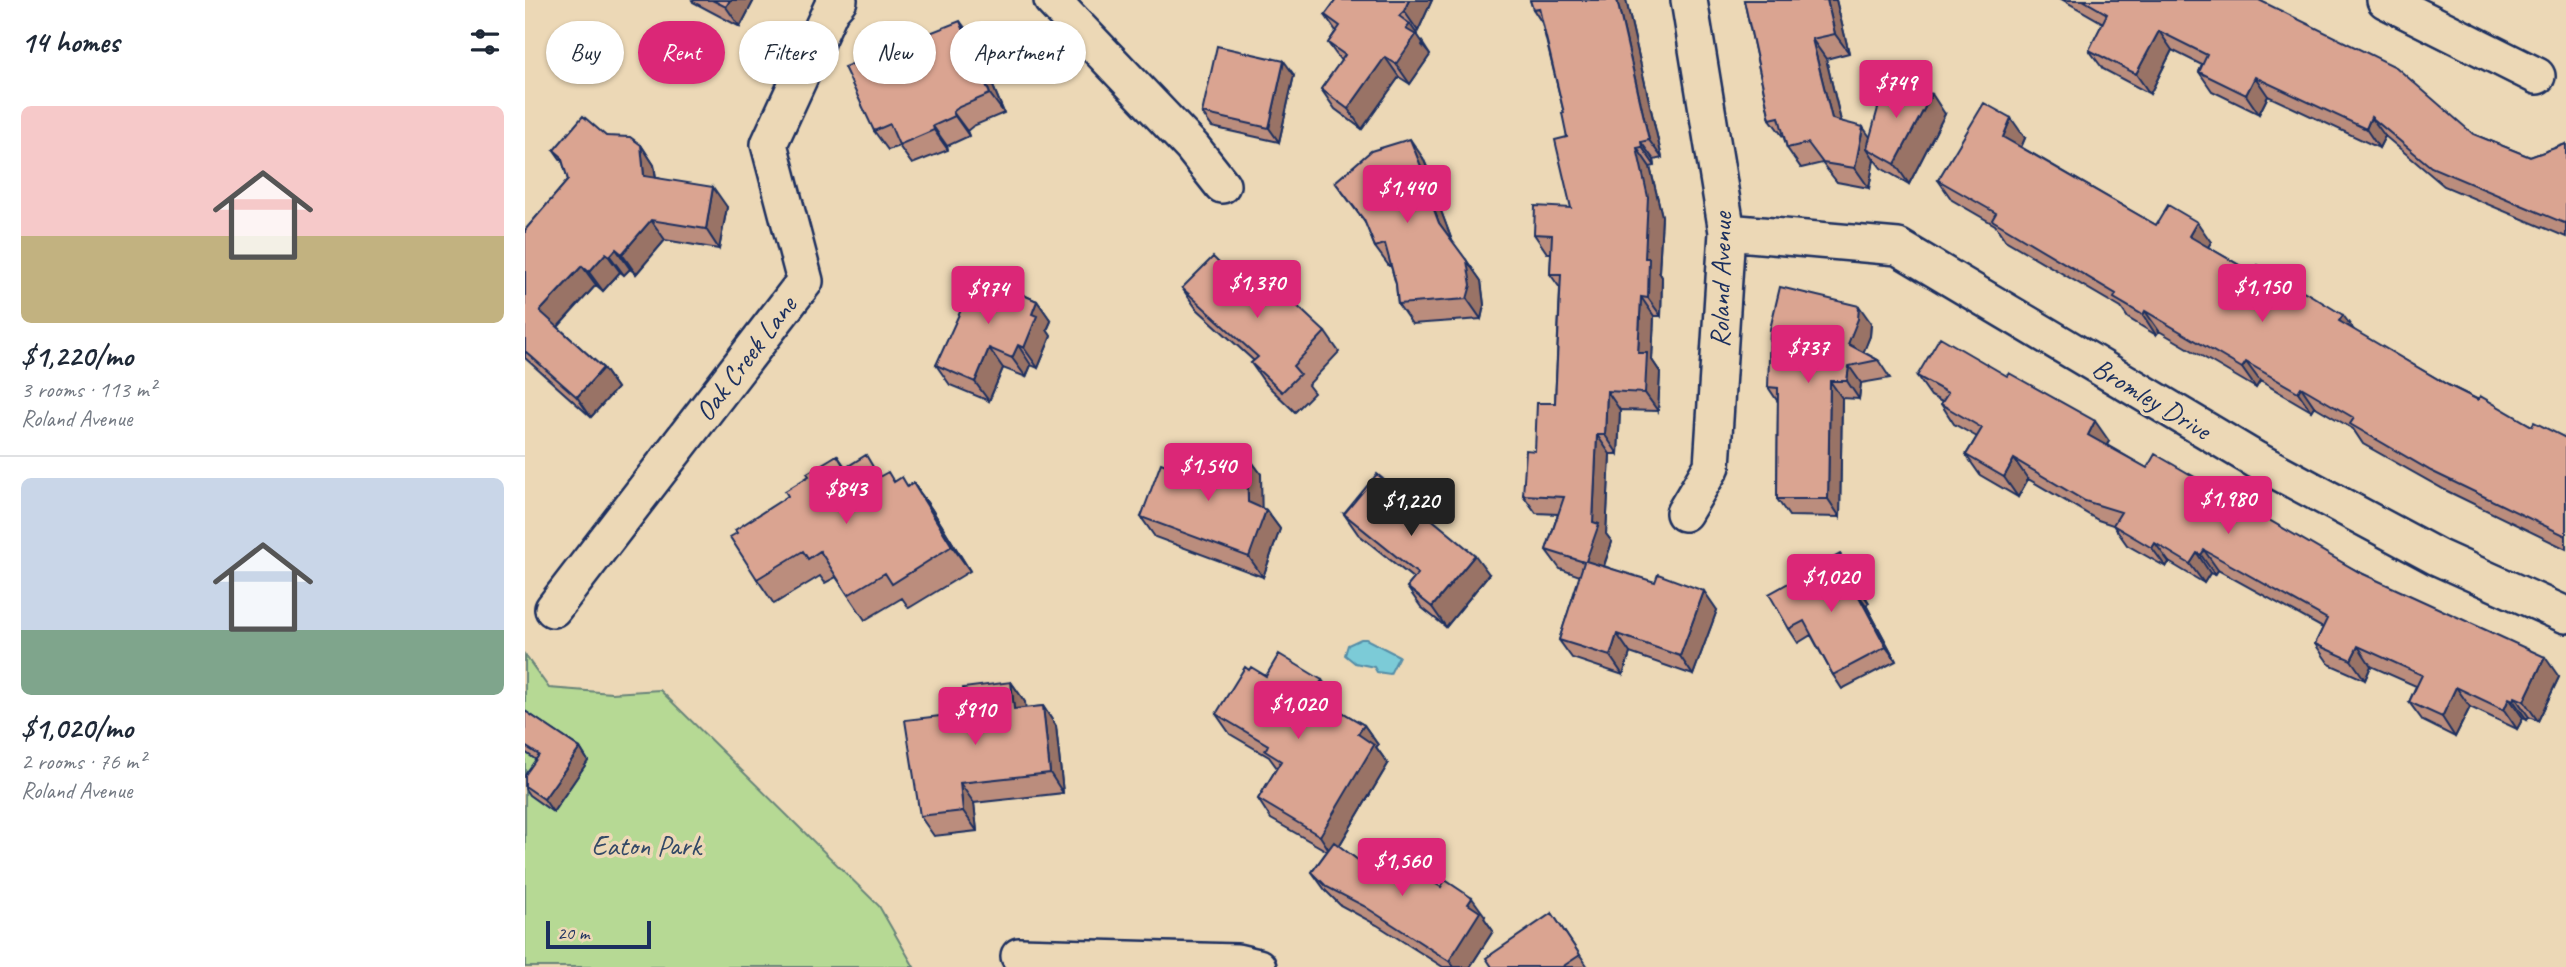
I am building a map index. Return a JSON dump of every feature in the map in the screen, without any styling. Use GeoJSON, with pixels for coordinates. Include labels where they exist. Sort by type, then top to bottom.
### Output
{"type":"FeatureCollection","features":[{"type":"Feature","properties":{"kind":"street","name":"Oak Creek Lane"},"geometry":{"type":"LineString","coordinates":[[553,608],[805,281],[769,144],[831,9],[839,0]]}},
{"type":"Feature","properties":{"kind":"street"},"geometry":{"type":"LineString","coordinates":[[1052,0],[1192,147],[1222,185]]}},
{"type":"Feature","properties":{"kind":"street","name":"Roland Avenue"},"geometry":{"type":"LineString","coordinates":[[1684,513],[1712,466],[1727,232],[1689,0]]}},
{"type":"Feature","properties":{"kind":"street"},"geometry":{"type":"LineString","coordinates":[[2385,0],[2537,76]]}},
{"type":"Feature","properties":{"kind":"street","name":"Bromley Drive"},"geometry":{"type":"LineString","coordinates":[[1727,232],[1898,247],[2256,460],[2437,557],[2566,615]]}},
{"type":"Feature","properties":{"kind":"street"},"geometry":{"type":"LineString","coordinates":[[1019,956],[1237,962],[1258,967]]}},
{"type":"Feature","properties":{"kind":"green space","name":"Eaton Park"},"geometry":{"type":"Polygon","coordinates":[[[525,655],[549,688],[612,693],[660,690],[879,906],[914,967],[525,967],[525,655]]]}},
{"type":"Feature","properties":{"kind":"water"},"geometry":{"type":"Polygon","coordinates":[[[1361,639],[1399,656],[1390,674],[1355,663],[1345,655],[1348,645],[1361,639]]]}},
{"type":"Feature","properties":{"kind":"building"},"geometry":{"type":"Polygon","coordinates":[[[712,0],[730,0],[726,7],[712,0]]]}},
{"type":"Feature","properties":{"kind":"building"},"geometry":{"type":"Polygon","coordinates":[[[1336,0],[1409,0],[1399,16],[1410,24],[1406,29],[1416,35],[1396,64],[1385,57],[1348,109],[1321,89],[1345,55],[1328,43],[1340,26],[1325,15],[1336,0]]]}},
{"type":"Feature","properties":{"kind":"building"},"geometry":{"type":"Polygon","coordinates":[[[1530,0],[1617,0],[1649,140],[1641,142],[1642,147],[1637,148],[1648,197],[1645,258],[1649,258],[1648,298],[1641,297],[1638,353],[1647,353],[1645,393],[1607,391],[1605,435],[1597,435],[1593,522],[1599,524],[1586,561],[1655,582],[1658,574],[1704,591],[1680,656],[1617,634],[1610,656],[1559,640],[1584,562],[1546,550],[1564,497],[1523,495],[1526,450],[1535,451],[1537,403],[1555,403],[1561,274],[1550,274],[1552,235],[1534,234],[1535,206],[1571,208],[1555,140],[1567,137],[1564,113],[1539,8],[1533,9],[1530,0]]]}},
{"type":"Feature","properties":{"kind":"building"},"geometry":{"type":"Polygon","coordinates":[[[1744,0],[1827,0],[1835,34],[1812,39],[1832,119],[1863,127],[1855,168],[1823,163],[1808,143],[1787,148],[1779,117],[1770,119],[1744,0]]]}},
{"type":"Feature","properties":{"kind":"building"},"geometry":{"type":"Polygon","coordinates":[[[2083,0],[2259,0],[2396,67],[2473,134],[2530,157],[2566,144],[2566,222],[2431,167],[2371,117],[2366,129],[2255,77],[2246,95],[2199,72],[2207,55],[2159,31],[2136,74],[2089,50],[2107,14],[2083,0]]]}},
{"type":"Feature","properties":{"kind":"building"},"geometry":{"type":"Polygon","coordinates":[[[950,25],[950,84],[986,84],[990,94],[959,107],[953,112],[955,116],[933,126],[934,130],[899,145],[890,124],[874,131],[844,67],[853,63],[853,84],[936,84],[936,31],[950,25]]]}},
{"type":"Feature","properties":{"kind":"building"},"geometry":{"type":"Polygon","coordinates":[[[1217,46],[1284,61],[1269,128],[1202,113],[1217,46]]]}},
{"type":"Feature","properties":{"kind":"building"},"geometry":{"type":"Polygon","coordinates":[[[1885,83],[1932,94],[1895,164],[1867,148],[1885,83]]]}},
{"type":"Feature","properties":{"kind":"building"},"geometry":{"type":"Polygon","coordinates":[[[1984,103],[2011,118],[2003,137],[2156,225],[2168,205],[2197,222],[2189,236],[2253,273],[2258,265],[2312,296],[2343,315],[2339,321],[2448,385],[2478,400],[2480,396],[2532,426],[2534,422],[2566,438],[2566,536],[2431,471],[2350,424],[2354,418],[2301,387],[2298,392],[2246,362],[2242,368],[2145,311],[2143,315],[2114,298],[2116,294],[1992,220],[1996,213],[1938,180],[1984,103]]]}},
{"type":"Feature","properties":{"kind":"building"},"geometry":{"type":"Polygon","coordinates":[[[583,116],[606,136],[630,137],[641,145],[644,176],[713,187],[706,229],[651,220],[622,254],[616,249],[610,256],[606,253],[589,272],[582,266],[540,311],[603,368],[577,397],[525,351],[525,230],[568,180],[561,156],[554,150],[583,116]]]}},
{"type":"Feature","properties":{"kind":"building"},"geometry":{"type":"Polygon","coordinates":[[[1410,139],[1425,176],[1424,183],[1439,223],[1467,261],[1471,285],[1467,299],[1398,304],[1396,284],[1385,244],[1375,247],[1364,220],[1335,182],[1371,151],[1410,139]]]}},
{"type":"Feature","properties":{"kind":"building"},"geometry":{"type":"Polygon","coordinates":[[[1213,257],[1235,279],[1245,269],[1289,306],[1293,302],[1325,332],[1293,366],[1300,374],[1282,392],[1251,363],[1258,357],[1182,288],[1213,257]]]}},
{"type":"Feature","properties":{"kind":"building"},"geometry":{"type":"Polygon","coordinates":[[[979,270],[1013,284],[1010,289],[1037,301],[1032,314],[1037,316],[1024,348],[1018,345],[1012,358],[989,348],[975,382],[936,365],[979,270]]]}},
{"type":"Feature","properties":{"kind":"building"},"geometry":{"type":"Polygon","coordinates":[[[1780,287],[1859,306],[1858,319],[1848,344],[1878,360],[1849,366],[1847,381],[1830,381],[1828,499],[1777,499],[1778,388],[1768,387],[1770,329],[1780,287]]]}},
{"type":"Feature","properties":{"kind":"building"},"geometry":{"type":"Polygon","coordinates":[[[1940,337],[2007,376],[2009,373],[2095,421],[2088,435],[2147,468],[2155,454],[2359,572],[2545,657],[2524,701],[2515,697],[2513,700],[2509,698],[2504,710],[2456,687],[2442,717],[2409,702],[2422,675],[2358,646],[2351,660],[2315,644],[2327,619],[2204,550],[2201,555],[2197,553],[2190,564],[2155,543],[2152,548],[2113,525],[2121,512],[2085,501],[2014,459],[2004,477],[1966,455],[1982,428],[1941,404],[1948,393],[1917,376],[1940,337]]]}},
{"type":"Feature","properties":{"kind":"building"},"geometry":{"type":"Polygon","coordinates":[[[1204,454],[1247,455],[1248,502],[1266,510],[1249,557],[1141,517],[1161,463],[1205,479],[1204,454]]]}},
{"type":"Feature","properties":{"kind":"building"},"geometry":{"type":"Polygon","coordinates":[[[837,455],[845,468],[866,455],[879,477],[888,472],[894,482],[902,477],[908,487],[913,483],[952,546],[892,584],[885,573],[848,595],[820,551],[808,559],[803,551],[757,579],[730,537],[737,533],[735,530],[788,496],[785,491],[809,476],[807,473],[837,455]]]}},
{"type":"Feature","properties":{"kind":"building"},"geometry":{"type":"Polygon","coordinates":[[[1377,474],[1475,555],[1432,607],[1407,587],[1418,574],[1344,514],[1377,474]]]}},
{"type":"Feature","properties":{"kind":"building"},"geometry":{"type":"Polygon","coordinates":[[[1840,554],[1886,647],[1833,675],[1804,621],[1789,629],[1769,594],[1840,554]]]}},
{"type":"Feature","properties":{"kind":"building"},"geometry":{"type":"Polygon","coordinates":[[[1279,654],[1322,680],[1313,695],[1364,725],[1358,734],[1374,745],[1320,836],[1258,799],[1281,761],[1265,751],[1268,745],[1216,714],[1245,667],[1249,670],[1251,667],[1266,676],[1279,654]]]}},
{"type":"Feature","properties":{"kind":"building"},"geometry":{"type":"Polygon","coordinates":[[[1011,682],[1014,709],[1043,706],[1050,773],[960,783],[963,811],[920,816],[905,720],[966,713],[963,688],[1011,682]]]}},
{"type":"Feature","properties":{"kind":"building"},"geometry":{"type":"Polygon","coordinates":[[[525,711],[580,748],[544,799],[525,786],[525,775],[539,755],[525,746],[525,711]]]}},
{"type":"Feature","properties":{"kind":"building"},"geometry":{"type":"Polygon","coordinates":[[[1334,842],[1371,870],[1387,852],[1441,887],[1445,880],[1472,898],[1468,904],[1480,912],[1449,961],[1364,906],[1327,887],[1312,872],[1334,842]]]}},
{"type":"Feature","properties":{"kind":"building"},"geometry":{"type":"Polygon","coordinates":[[[1552,913],[1580,955],[1562,967],[1492,967],[1486,958],[1552,913]]]}}]}
